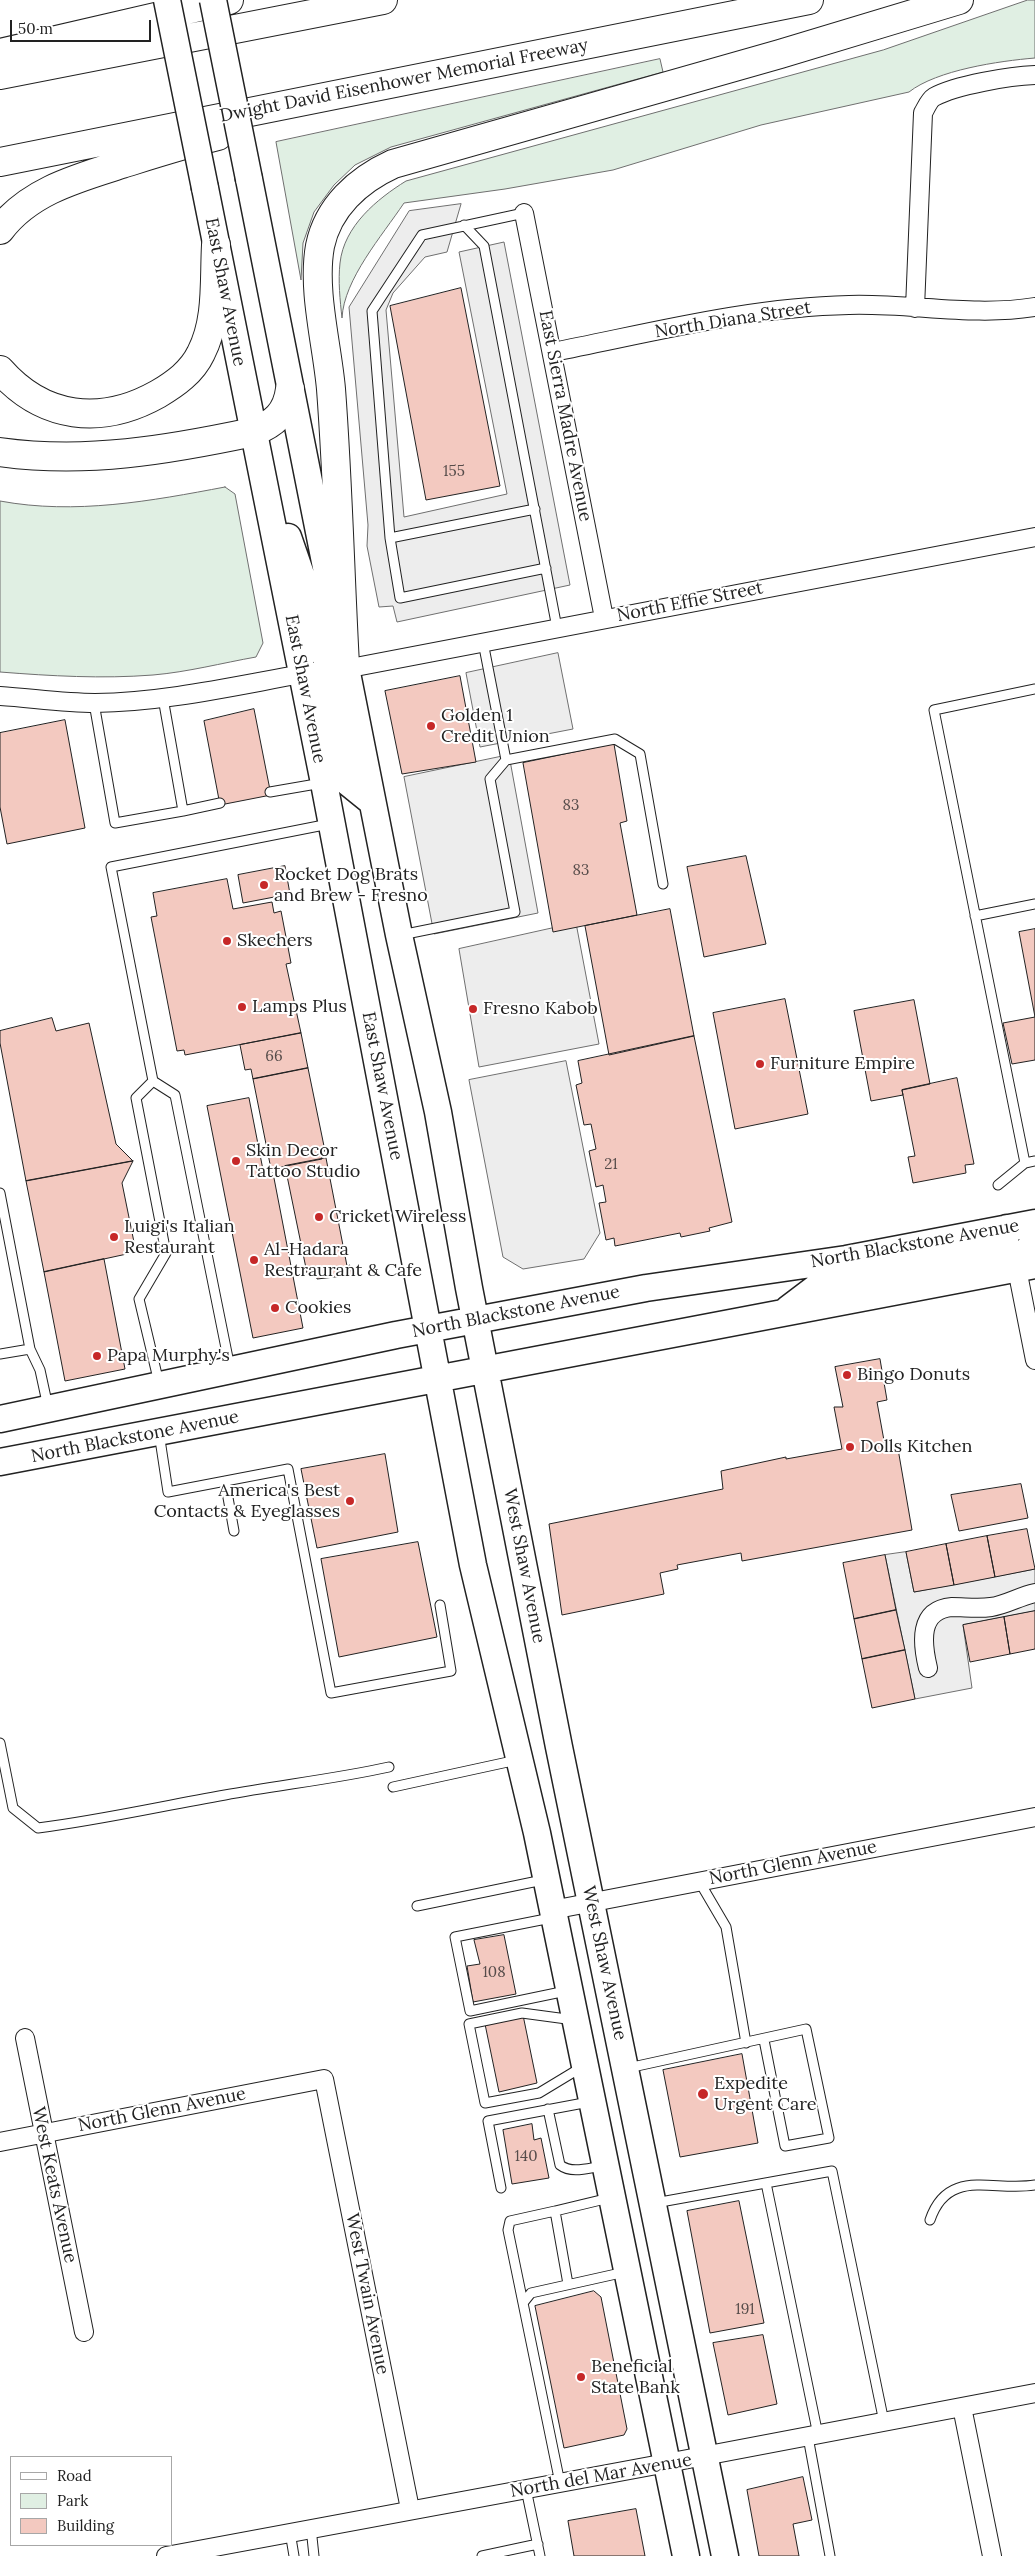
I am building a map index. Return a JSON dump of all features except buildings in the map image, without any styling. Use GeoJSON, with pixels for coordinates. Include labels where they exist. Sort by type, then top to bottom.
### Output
{"type":"FeatureCollection","features":[{"type":"Feature","properties":{"kind":"highway"},"geometry":{"type":"LineString","coordinates":[[0,53],[229,0]]}},
{"type":"Feature","properties":{"kind":"highway"},"geometry":{"type":"LineString","coordinates":[[0,75],[383,0]]}},
{"type":"Feature","properties":{"kind":"highway","name":"Dwight David Eisenhower Memorial Freeway"},"geometry":{"type":"LineString","coordinates":[[0,162],[809,0]]}},
{"type":"Feature","properties":{"kind":"highway"},"geometry":{"type":"LineString","coordinates":[[345,667],[331,389],[318,266],[321,244],[329,222],[354,188],[374,173],[393,164],[780,54],[959,0]]}},
{"type":"Feature","properties":{"kind":"highway"},"geometry":{"type":"LineString","coordinates":[[0,230],[21,208],[52,188],[178,146],[408,97],[744,13]]}},
{"type":"Feature","properties":{"kind":"highway"},"geometry":{"type":"LineString","coordinates":[[0,370],[29,398],[49,407],[77,413],[107,412],[126,408],[144,402],[167,389],[190,370],[208,338],[213,317],[216,245]]}},
{"type":"Feature","properties":{"kind":"highway"},"geometry":{"type":"LineString","coordinates":[[0,452],[67,458],[129,455],[253,432],[266,428],[281,415],[286,407],[290,390]]}},
{"type":"Feature","properties":{"kind":"main road","name":"East Shaw Avenue"},"geometry":{"type":"LineString","coordinates":[[167,0],[324,783],[438,1378]]}},
{"type":"Feature","properties":{"kind":"main road"},"geometry":{"type":"LineString","coordinates":[[214,0],[372,802],[438,1112],[475,1320],[486,1369]]}},
{"type":"Feature","properties":{"kind":"main road"},"geometry":{"type":"LineString","coordinates":[[253,432],[306,588],[319,648],[334,666],[345,667]]}},
{"type":"Feature","properties":{"kind":"main road"},"geometry":{"type":"LineString","coordinates":[[302,674],[318,677],[323,681],[346,781],[372,802]]}},
{"type":"Feature","properties":{"kind":"main road","name":"North Blackstone Avenue"},"geometry":{"type":"LineString","coordinates":[[0,1419],[475,1320],[646,1288],[846,1259],[1035,1222]]}},
{"type":"Feature","properties":{"kind":"main road"},"geometry":{"type":"LineString","coordinates":[[784,1313],[817,1287],[992,1254],[1001,1248],[1006,1238],[1007,1228]]}},
{"type":"Feature","properties":{"kind":"main road"},"geometry":{"type":"LineString","coordinates":[[1026,1267],[1024,1252],[1035,1243]]}},
{"type":"Feature","properties":{"kind":"main road","name":"North Blackstone Avenue"},"geometry":{"type":"LineString","coordinates":[[0,1462],[1026,1267]]}},
{"type":"Feature","properties":{"kind":"main road","name":"West Shaw Avenue"},"geometry":{"type":"LineString","coordinates":[[486,1369],[591,1902],[725,2556]]}},
{"type":"Feature","properties":{"kind":"main road"},"geometry":{"type":"LineString","coordinates":[[438,1378],[483,1612],[520,1760],[546,1879],[686,2556]]}},
{"type":"Feature","properties":{"kind":"street"},"geometry":{"type":"LineString","coordinates":[[915,308],[923,113],[932,98],[950,91],[1016,76],[1035,75]]}},
{"type":"Feature","properties":{"kind":"street","name":"East Sierra Madre Avenue"},"geometry":{"type":"LineString","coordinates":[[524,213],[604,618]]}},
{"type":"Feature","properties":{"kind":"street","name":"North Diana Street"},"geometry":{"type":"LineString","coordinates":[[552,352],[751,314],[850,305],[969,311],[1035,307]]}},
{"type":"Feature","properties":{"kind":"street","name":"North Effie Street"},"geometry":{"type":"LineString","coordinates":[[345,667],[1035,537]]}},
{"type":"Feature","properties":{"kind":"street"},"geometry":{"type":"LineString","coordinates":[[0,696],[94,703],[163,698],[302,674]]}},
{"type":"Feature","properties":{"kind":"street"},"geometry":{"type":"LineString","coordinates":[[1026,1267],[1035,1360]]}},
{"type":"Feature","properties":{"kind":"street"},"geometry":{"type":"LineString","coordinates":[[928,1668],[922,1644],[925,1626],[931,1616],[939,1610],[990,1607],[1035,1593]]}},
{"type":"Feature","properties":{"kind":"street","name":"North Glenn Avenue"},"geometry":{"type":"LineString","coordinates":[[553,1914],[591,1902],[1035,1817]]}},
{"type":"Feature","properties":{"kind":"street","name":"West Keats Avenue"},"geometry":{"type":"LineString","coordinates":[[25,2038],[84,2332]]}},
{"type":"Feature","properties":{"kind":"street","name":"North Glenn Avenue"},"geometry":{"type":"LineString","coordinates":[[0,2142],[324,2079]]}},
{"type":"Feature","properties":{"kind":"street","name":"West Twain Avenue"},"geometry":{"type":"LineString","coordinates":[[324,2079],[410,2509]]}},
{"type":"Feature","properties":{"kind":"street","name":"North del Mar Avenue"},"geometry":{"type":"LineString","coordinates":[[166,2556],[410,2509],[667,2464],[1035,2392]]}},
{"type":"Feature","properties":{"kind":"street"},"geometry":{"type":"LineString","coordinates":[[962,2407],[992,2556]]}},
{"type":"Feature","properties":{"kind":"lane"},"geometry":{"type":"LineString","coordinates":[[524,213],[422,235],[372,311],[390,538],[400,598],[546,568]]}},
{"type":"Feature","properties":{"kind":"lane"},"geometry":{"type":"LineString","coordinates":[[464,225],[484,246],[557,628]]}},
{"type":"Feature","properties":{"kind":"lane"},"geometry":{"type":"LineString","coordinates":[[390,538],[535,509]]}},
{"type":"Feature","properties":{"kind":"lane"},"geometry":{"type":"LineString","coordinates":[[483,642],[506,760]]}},
{"type":"Feature","properties":{"kind":"lane"},"geometry":{"type":"LineString","coordinates":[[1025,1163],[934,710],[1035,690]]}},
{"type":"Feature","properties":{"kind":"lane"},"geometry":{"type":"LineString","coordinates":[[163,698],[183,811]]}},
{"type":"Feature","properties":{"kind":"lane"},"geometry":{"type":"LineString","coordinates":[[94,703],[115,823],[183,811],[220,802]]}},
{"type":"Feature","properties":{"kind":"lane"},"geometry":{"type":"LineString","coordinates":[[399,935],[516,912],[490,779],[506,760],[615,739],[640,754],[663,884]]}},
{"type":"Feature","properties":{"kind":"lane"},"geometry":{"type":"LineString","coordinates":[[270,792],[324,783]]}},
{"type":"Feature","properties":{"kind":"lane"},"geometry":{"type":"LineString","coordinates":[[230,1371],[175,1095],[153,1081],[111,867],[331,824]]}},
{"type":"Feature","properties":{"kind":"lane"},"geometry":{"type":"LineString","coordinates":[[975,916],[1035,904]]}},
{"type":"Feature","properties":{"kind":"lane"},"geometry":{"type":"LineString","coordinates":[[153,1081],[136,1098],[166,1253],[139,1299],[160,1387]]}},
{"type":"Feature","properties":{"kind":"lane"},"geometry":{"type":"LineString","coordinates":[[998,1185],[1025,1163],[1035,1161]]}},
{"type":"Feature","properties":{"kind":"lane"},"geometry":{"type":"LineString","coordinates":[[0,1193],[30,1349],[40,1370],[49,1410]]}},
{"type":"Feature","properties":{"kind":"lane"},"geometry":{"type":"LineString","coordinates":[[0,1354],[30,1349]]}},
{"type":"Feature","properties":{"kind":"lane"},"geometry":{"type":"LineString","coordinates":[[159,1433],[168,1492],[288,1469],[330,1693],[450,1671],[440,1605]]}},
{"type":"Feature","properties":{"kind":"lane"},"geometry":{"type":"LineString","coordinates":[[225,1481],[234,1531]]}},
{"type":"Feature","properties":{"kind":"lane"},"geometry":{"type":"LineString","coordinates":[[0,1743],[13,1808],[38,1828],[80,1823],[227,1794],[340,1777],[389,1767]]}},
{"type":"Feature","properties":{"kind":"lane"},"geometry":{"type":"LineString","coordinates":[[393,1786],[520,1760]]}},
{"type":"Feature","properties":{"kind":"lane"},"geometry":{"type":"LineString","coordinates":[[417,1906],[546,1879]]}},
{"type":"Feature","properties":{"kind":"lane"},"geometry":{"type":"LineString","coordinates":[[699,1881],[726,1926],[746,2043]]}},
{"type":"Feature","properties":{"kind":"lane"},"geometry":{"type":"LineString","coordinates":[[553,1914],[455,1937],[470,2011],[569,1990]]}},
{"type":"Feature","properties":{"kind":"lane"},"geometry":{"type":"LineString","coordinates":[[575,2020],[522,2013],[469,2024],[486,2103],[539,2094],[584,2066]]}},
{"type":"Feature","properties":{"kind":"lane"},"geometry":{"type":"LineString","coordinates":[[625,2068],[764,2040],[806,2029],[828,2138],[785,2146],[764,2040]]}},
{"type":"Feature","properties":{"kind":"lane"},"geometry":{"type":"LineString","coordinates":[[501,2188],[488,2121],[592,2101]]}},
{"type":"Feature","properties":{"kind":"lane"},"geometry":{"type":"LineString","coordinates":[[548,2109],[560,2165],[566,2170],[605,2165]]}},
{"type":"Feature","properties":{"kind":"lane"},"geometry":{"type":"LineString","coordinates":[[653,2203],[832,2170],[884,2422]]}},
{"type":"Feature","properties":{"kind":"lane"},"geometry":{"type":"LineString","coordinates":[[766,2183],[813,2436],[830,2556]]}},
{"type":"Feature","properties":{"kind":"lane"},"geometry":{"type":"LineString","coordinates":[[930,2220],[939,2200],[962,2186],[974,2184],[1014,2188],[1035,2185]]}},
{"type":"Feature","properties":{"kind":"lane"},"geometry":{"type":"LineString","coordinates":[[560,2483],[508,2230],[510,2221],[612,2197]]}},
{"type":"Feature","properties":{"kind":"lane"},"geometry":{"type":"LineString","coordinates":[[554,2211],[568,2284]]}},
{"type":"Feature","properties":{"kind":"lane"},"geometry":{"type":"LineString","coordinates":[[523,2303],[531,2293],[627,2272]]}},
{"type":"Feature","properties":{"kind":"lane"},"geometry":{"type":"LineString","coordinates":[[526,2489],[540,2556]]}},
{"type":"Feature","properties":{"kind":"lane"},"geometry":{"type":"LineString","coordinates":[[311,2528],[314,2556]]}},
{"type":"Feature","properties":{"kind":"lane"},"geometry":{"type":"LineString","coordinates":[[290,2532],[294,2556]]}},
{"type":"Feature","properties":{"kind":"lane"},"geometry":{"type":"LineString","coordinates":[[482,2556],[538,2544]]}},
{"type":"Feature","properties":{"kind":"green space"},"geometry":{"type":"Polygon","coordinates":[[[1028,0],[1035,0],[1035,58],[1004,61],[952,72],[921,84],[909,92],[761,125],[613,170],[505,189],[404,203],[357,273],[344,303],[342,318],[339,270],[348,237],[373,205],[406,181],[883,50],[1028,0]]]}},
{"type":"Feature","properties":{"kind":"green space"},"geometry":{"type":"Polygon","coordinates":[[[660,59],[663,72],[391,147],[355,165],[334,185],[314,212],[303,243],[301,280],[276,142],[660,59]]]}},
{"type":"Feature","properties":{"kind":"green space"},"geometry":{"type":"Polygon","coordinates":[[[225,487],[235,494],[263,643],[256,657],[179,672],[153,675],[115,677],[0,672],[0,501],[56,507],[85,506],[141,501],[225,487]]]}},
{"type":"Feature","properties":{"kind":"shaded area"},"geometry":{"type":"Polygon","coordinates":[[[461,204],[447,252],[425,257],[393,293],[386,310],[404,517],[507,494],[459,252],[504,242],[570,585],[397,622],[393,606],[379,607],[367,546],[368,525],[349,307],[409,211],[461,204]]]}},
{"type":"Feature","properties":{"kind":"shaded area"},"geometry":{"type":"Polygon","coordinates":[[[558,653],[573,729],[480,747],[466,673],[558,653]]]}},
{"type":"Feature","properties":{"kind":"shaded area"},"geometry":{"type":"Polygon","coordinates":[[[509,755],[538,913],[434,934],[404,777],[509,755]]]}},
{"type":"Feature","properties":{"kind":"shaded area"},"geometry":{"type":"Polygon","coordinates":[[[576,923],[599,1044],[479,1067],[459,949],[576,923]]]}},
{"type":"Feature","properties":{"kind":"shaded area"},"geometry":{"type":"Polygon","coordinates":[[[566,1061],[600,1233],[584,1259],[523,1269],[503,1257],[469,1080],[566,1061]]]}},
{"type":"Feature","properties":{"kind":"shaded area"},"geometry":{"type":"Polygon","coordinates":[[[906,1552],[914,1592],[1035,1569],[1035,1611],[963,1625],[972,1688],[915,1699],[885,1555],[906,1552]]]}},
{"type":"Feature","properties":{"kind":"place","name":"Golden 1 Credit Union"},"geometry":{"type":"Point","coordinates":[431,726]}},
{"type":"Feature","properties":{"kind":"place","name":"Rocket Dog Brats and Brew - Fresno"},"geometry":{"type":"Point","coordinates":[264,885]}},
{"type":"Feature","properties":{"kind":"place","name":"Skechers"},"geometry":{"type":"Point","coordinates":[227,941]}},
{"type":"Feature","properties":{"kind":"place","name":"Lamps Plus"},"geometry":{"type":"Point","coordinates":[242,1007]}},
{"type":"Feature","properties":{"kind":"place","name":"Fresno Kabob"},"geometry":{"type":"Point","coordinates":[473,1009]}},
{"type":"Feature","properties":{"kind":"place","name":"Furniture Empire"},"geometry":{"type":"Point","coordinates":[760,1064]}},
{"type":"Feature","properties":{"kind":"place","name":"Skin Decor Tattoo Studio"},"geometry":{"type":"Point","coordinates":[236,1161]}},
{"type":"Feature","properties":{"kind":"place","name":"Cricket Wireless"},"geometry":{"type":"Point","coordinates":[319,1217]}},
{"type":"Feature","properties":{"kind":"place","name":"Luigi's Italian Restaurant"},"geometry":{"type":"Point","coordinates":[114,1237]}},
{"type":"Feature","properties":{"kind":"place","name":"Al-Hadara Restraurant & Cafe"},"geometry":{"type":"Point","coordinates":[254,1260]}},
{"type":"Feature","properties":{"kind":"place","name":"Cookies"},"geometry":{"type":"Point","coordinates":[275,1308]}},
{"type":"Feature","properties":{"kind":"place","name":"Papa Murphy's"},"geometry":{"type":"Point","coordinates":[97,1356]}},
{"type":"Feature","properties":{"kind":"place","name":"Bingo Donuts"},"geometry":{"type":"Point","coordinates":[847,1375]}},
{"type":"Feature","properties":{"kind":"place","name":"Dolls Kitchen"},"geometry":{"type":"Point","coordinates":[850,1447]}},
{"type":"Feature","properties":{"kind":"place","name":"America's Best Contacts & Eyeglasses"},"geometry":{"type":"Point","coordinates":[350,1501]}},
{"type":"Feature","properties":{"kind":"place","name":"Expedite Urgent Care"},"geometry":{"type":"Point","coordinates":[703,2094]}},
{"type":"Feature","properties":{"kind":"place","name":"Beneficial State Bank"},"geometry":{"type":"Point","coordinates":[581,2377]}}]}
